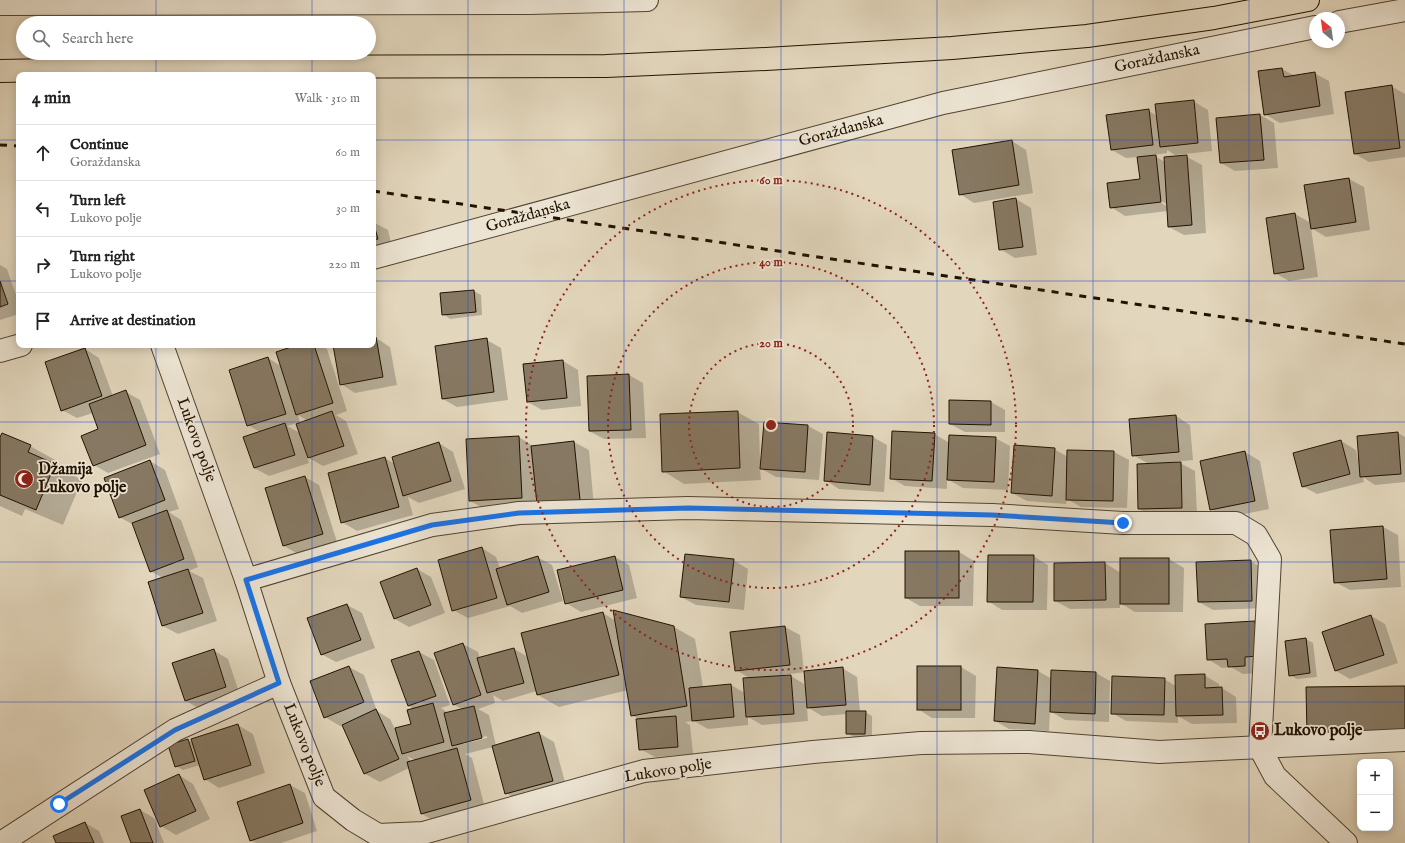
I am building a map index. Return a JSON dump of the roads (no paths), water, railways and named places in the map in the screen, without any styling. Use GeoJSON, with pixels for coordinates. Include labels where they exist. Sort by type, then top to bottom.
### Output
{"type":"FeatureCollection","features":[{"type":"Feature","properties":{"kind":"highway"},"geometry":{"type":"LineString","coordinates":[[0,72],[199,67],[606,66],[766,59],[952,48],[1087,36],[1214,18],[1308,0]]}},
{"type":"Feature","properties":{"kind":"street"},"geometry":{"type":"LineString","coordinates":[[0,4],[647,0]]}},
{"type":"Feature","properties":{"kind":"street"},"geometry":{"type":"LineString","coordinates":[[1345,21],[1405,10]]}},
{"type":"Feature","properties":{"kind":"street","name":"Goraždanska"},"geometry":{"type":"LineString","coordinates":[[376,257],[943,103],[1309,28]]}},
{"type":"Feature","properties":{"kind":"street"},"geometry":{"type":"LineString","coordinates":[[0,351],[16,346]]}},
{"type":"Feature","properties":{"kind":"street","name":"Lukovo polje"},"geometry":{"type":"LineString","coordinates":[[163,348],[246,580],[279,683],[324,797],[353,820],[378,835],[423,833],[644,771],[813,752],[921,744],[1029,742],[1158,752],[1405,740]]}},
{"type":"Feature","properties":{"kind":"street"},"geometry":{"type":"LineString","coordinates":[[246,580],[432,525],[519,513],[688,508],[992,515],[1123,523],[1236,523],[1256,535],[1270,559],[1260,748],[1275,776],[1346,843]]}},
{"type":"Feature","properties":{"kind":"street"},"geometry":{"type":"LineString","coordinates":[[1,843],[175,730],[279,683]]}},
{"type":"Feature","properties":{"kind":"railway"},"geometry":{"type":"LineString","coordinates":[[0,145],[16,146]]}},
{"type":"Feature","properties":{"kind":"railway"},"geometry":{"type":"LineString","coordinates":[[376,191],[1405,344]]}},
{"type":"Feature","properties":{"kind":"place","name":"Džamija Lukovo polje"},"geometry":{"type":"Point","coordinates":[24,479]}},
{"type":"Feature","properties":{"kind":"place","name":"Lukovo polje"},"geometry":{"type":"Point","coordinates":[1260,731]}}]}
